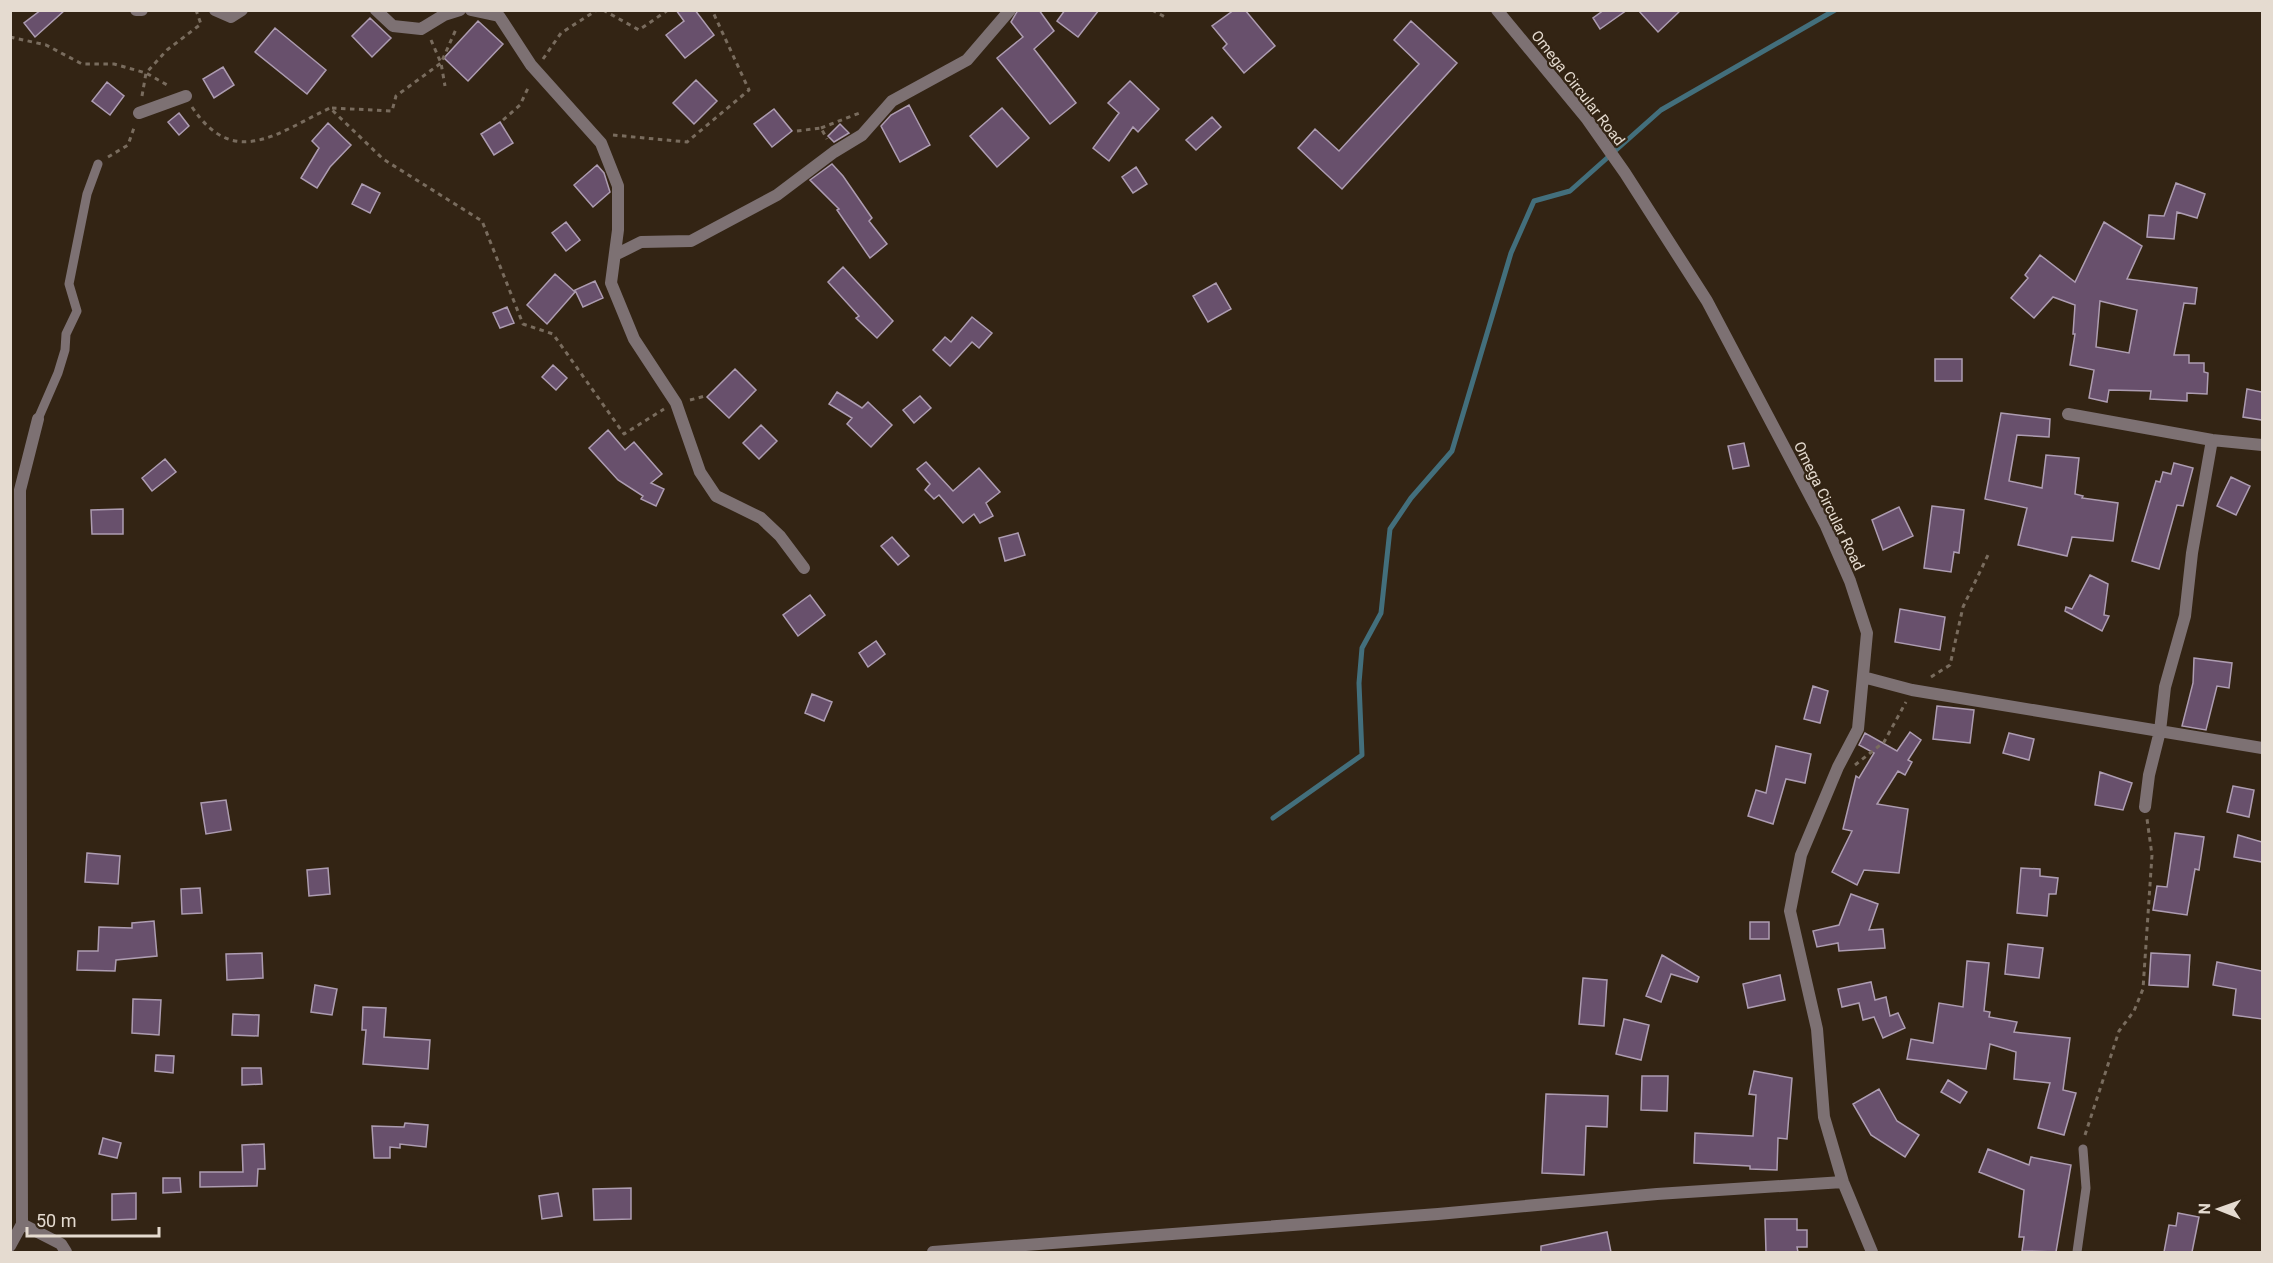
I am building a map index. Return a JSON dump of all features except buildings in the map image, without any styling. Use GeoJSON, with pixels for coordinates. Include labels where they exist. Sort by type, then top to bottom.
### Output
{"type":"FeatureCollection","features":[{"type":"Feature","properties":{"kind":"street"},"geometry":{"type":"LineString","coordinates":[[136,10],[142,10]]}},
{"type":"Feature","properties":{"kind":"street"},"geometry":{"type":"LineString","coordinates":[[215,10],[231,17],[242,10]]}},
{"type":"Feature","properties":{"kind":"street"},"geometry":{"type":"LineString","coordinates":[[376,10],[393,26],[421,29],[444,15],[460,16]]}},
{"type":"Feature","properties":{"kind":"street"},"geometry":{"type":"LineString","coordinates":[[471,10],[499,16],[535,70],[601,143],[618,186],[615,255],[611,283],[634,339],[676,403],[700,472],[716,496],[761,518],[780,536],[804,568]]}},
{"type":"Feature","properties":{"kind":"street"},"geometry":{"type":"LineString","coordinates":[[615,255],[641,242],[691,241],[777,195],[834,152],[862,135],[892,101],[968,60],[1010,10]]}},
{"type":"Feature","properties":{"kind":"street","name":"Omega Circular Road"},"geometry":{"type":"LineString","coordinates":[[1497,10],[1587,119],[1625,173],[1707,301],[1826,526],[1850,581],[1867,633],[1858,729],[1838,767],[1800,855],[1790,911],[1817,1029],[1824,1117],[1843,1182],[1872,1252]]}},
{"type":"Feature","properties":{"kind":"street"},"geometry":{"type":"LineString","coordinates":[[139,113],[186,96]]}},
{"type":"Feature","properties":{"kind":"street"},"geometry":{"type":"LineString","coordinates":[[2068,414],[2212,440],[2262,445]]}},
{"type":"Feature","properties":{"kind":"street"},"geometry":{"type":"LineString","coordinates":[[10,1246],[22,1224],[21,490],[38,419]]}},
{"type":"Feature","properties":{"kind":"street"},"geometry":{"type":"LineString","coordinates":[[2145,807],[2148,775],[2160,731],[2165,687],[2185,616],[2192,553],[2212,440]]}},
{"type":"Feature","properties":{"kind":"street"},"geometry":{"type":"LineString","coordinates":[[1863,677],[1912,690],[2262,748]]}},
{"type":"Feature","properties":{"kind":"street"},"geometry":{"type":"LineString","coordinates":[[933,1252],[1438,1214],[1657,1194],[1843,1182]]}},
{"type":"Feature","properties":{"kind":"street"},"geometry":{"type":"LineString","coordinates":[[22,1224],[61,1244],[66,1252]]}},
{"type":"Feature","properties":{"kind":"lane"},"geometry":{"type":"LineString","coordinates":[[38,419],[58,373],[66,350],[66,334],[77,311],[69,284],[87,194],[98,164]]}},
{"type":"Feature","properties":{"kind":"lane"},"geometry":{"type":"LineString","coordinates":[[2077,1252],[2086,1188],[2083,1149]]}},
{"type":"Feature","properties":{"kind":"path"},"geometry":{"type":"LineString","coordinates":[[98,164],[128,145],[139,113],[146,73],[167,50],[201,24],[196,10]]}},
{"type":"Feature","properties":{"kind":"path"},"geometry":{"type":"LineString","coordinates":[[503,120],[520,105],[535,70],[561,33],[597,10]]}},
{"type":"Feature","properties":{"kind":"path"},"geometry":{"type":"LineString","coordinates":[[603,10],[639,30],[668,10]]}},
{"type":"Feature","properties":{"kind":"path"},"geometry":{"type":"LineString","coordinates":[[593,134],[642,135],[687,142],[749,90],[712,10]]}},
{"type":"Feature","properties":{"kind":"path"},"geometry":{"type":"LineString","coordinates":[[1152,10],[1167,18]]}},
{"type":"Feature","properties":{"kind":"path"},"geometry":{"type":"LineString","coordinates":[[186,96],[183,94],[205,126],[230,140],[255,143],[330,108],[392,111],[396,96],[441,63],[460,16]]}},
{"type":"Feature","properties":{"kind":"path"},"geometry":{"type":"LineString","coordinates":[[421,29],[434,44],[446,86]]}},
{"type":"Feature","properties":{"kind":"path"},"geometry":{"type":"LineString","coordinates":[[10,37],[46,45],[82,64],[114,64],[146,73],[186,96]]}},
{"type":"Feature","properties":{"kind":"path"},"geometry":{"type":"LineString","coordinates":[[797,131],[821,128],[892,101]]}},
{"type":"Feature","properties":{"kind":"path"},"geometry":{"type":"LineString","coordinates":[[330,108],[383,159],[482,221],[523,324],[553,334],[624,434]]}},
{"type":"Feature","properties":{"kind":"path"},"geometry":{"type":"LineString","coordinates":[[821,128],[834,152]]}},
{"type":"Feature","properties":{"kind":"path"},"geometry":{"type":"LineString","coordinates":[[1838,767],[1859,764],[1884,742],[1912,690],[1950,665],[1963,607],[1988,555]]}},
{"type":"Feature","properties":{"kind":"path"},"geometry":{"type":"LineString","coordinates":[[2083,1149],[2086,1124],[2119,1031],[2134,1011],[2143,989],[2152,855],[2145,807]]}},
{"type":"Feature","properties":{"kind":"waterway"},"geometry":{"type":"LineString","coordinates":[[1273,818],[1362,755],[1359,683],[1362,648],[1381,613],[1390,529],[1411,498],[1452,451],[1511,253],[1534,201],[1570,191],[1661,110],[1835,10]]}}]}
